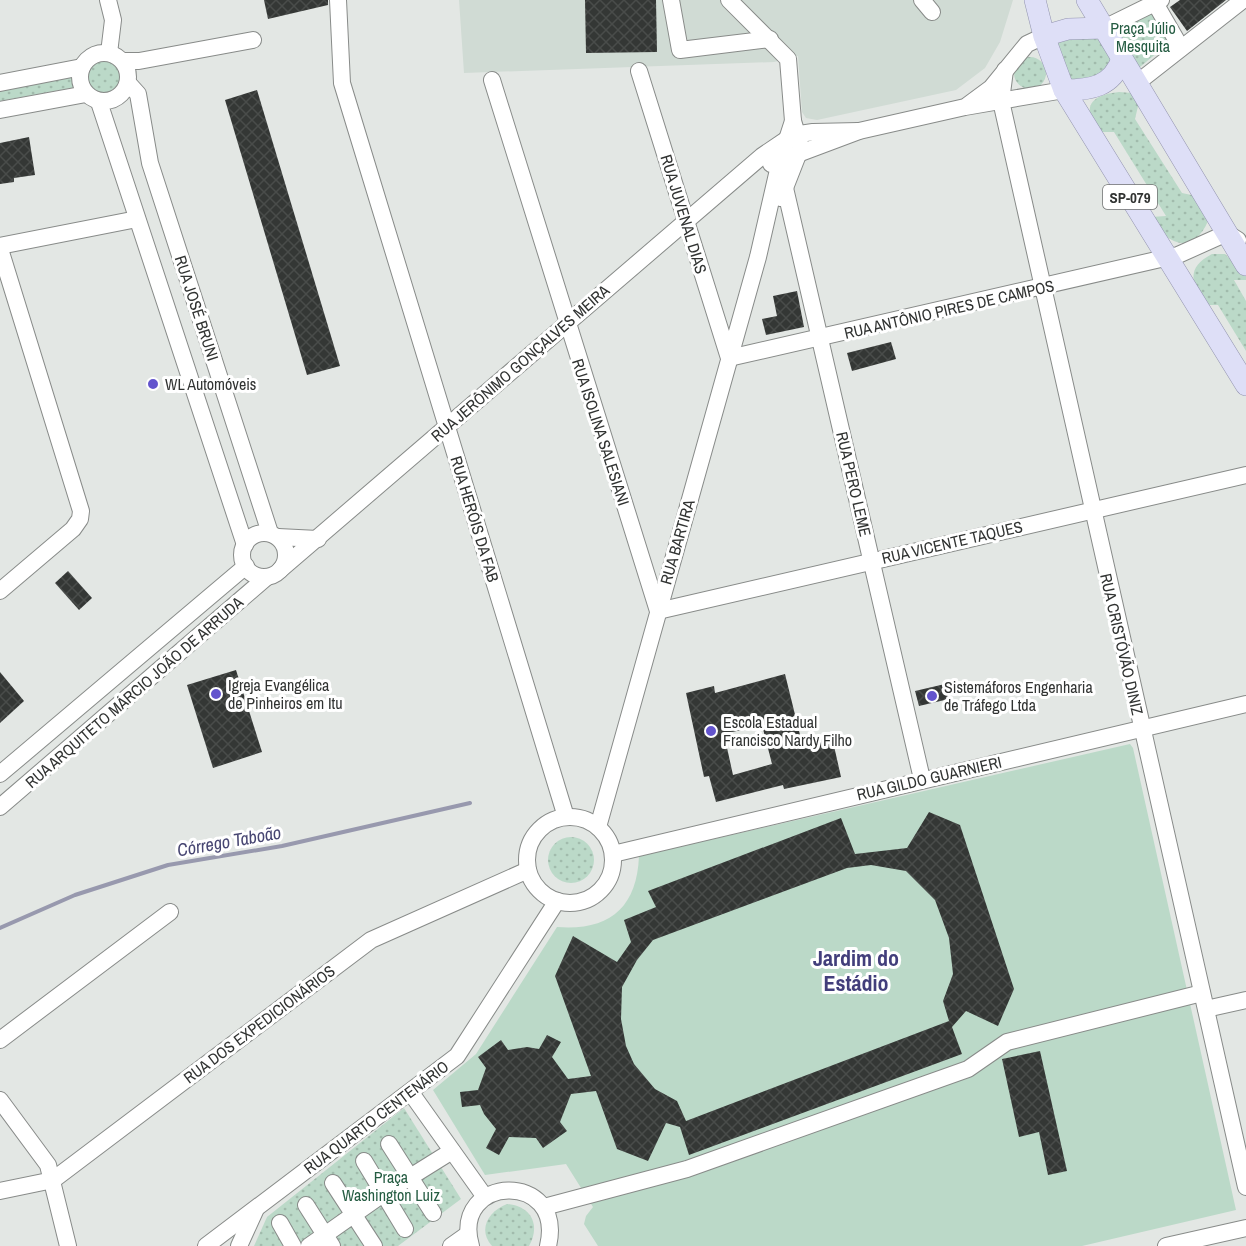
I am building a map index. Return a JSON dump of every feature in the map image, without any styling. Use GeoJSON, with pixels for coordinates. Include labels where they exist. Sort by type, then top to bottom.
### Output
{"type":"FeatureCollection","features":[{"type":"Feature","properties":{"kind":"main road","name":"SP-079"},"geometry":{"type":"LineString","coordinates":[[1035,0],[1044,36],[1064,90],[1246,385]]}},
{"type":"Feature","properties":{"kind":"main road"},"geometry":{"type":"LineString","coordinates":[[1087,0],[1246,265]]}},
{"type":"Feature","properties":{"kind":"main road"},"geometry":{"type":"LineString","coordinates":[[1044,36],[1068,29],[1104,28]]}},
{"type":"Feature","properties":{"kind":"main road"},"geometry":{"type":"LineString","coordinates":[[1064,90],[1092,89],[1103,85],[1118,69],[1122,59]]}},
{"type":"Feature","properties":{"kind":"street"},"geometry":{"type":"LineString","coordinates":[[0,110],[93,98],[117,98],[128,83],[127,68],[116,57],[108,0]]}},
{"type":"Feature","properties":{"kind":"street","name":"RUA HERÓIS DA FAB"},"geometry":{"type":"LineString","coordinates":[[338,0],[342,83],[566,817]]}},
{"type":"Feature","properties":{"kind":"street"},"geometry":{"type":"LineString","coordinates":[[671,0],[680,50],[770,39]]}},
{"type":"Feature","properties":{"kind":"street"},"geometry":{"type":"LineString","coordinates":[[729,0],[788,59],[792,132],[801,141],[798,155]]}},
{"type":"Feature","properties":{"kind":"street"},"geometry":{"type":"LineString","coordinates":[[1137,83],[1243,0]]}},
{"type":"Feature","properties":{"kind":"street"},"geometry":{"type":"LineString","coordinates":[[1104,28],[1158,2],[1181,48]]}},
{"type":"Feature","properties":{"kind":"street","name":"RUA JERÔNIMO GONÇALVES MEIRA"},"geometry":{"type":"LineString","coordinates":[[965,107],[991,88],[1026,44],[1044,36]]}},
{"type":"Feature","properties":{"kind":"street"},"geometry":{"type":"LineString","coordinates":[[0,82],[82,67],[93,56],[116,57],[253,40]]}},
{"type":"Feature","properties":{"kind":"street"},"geometry":{"type":"LineString","coordinates":[[82,67],[80,81],[93,98]]}},
{"type":"Feature","properties":{"kind":"street","name":"RUA CRISTÓVÃO DINIZ"},"geometry":{"type":"LineString","coordinates":[[1005,70],[1001,101],[1091,509],[1246,1187]]}},
{"type":"Feature","properties":{"kind":"street","name":"RUA JUVENAL DIAS"},"geometry":{"type":"LineString","coordinates":[[639,71],[729,358]]}},
{"type":"Feature","properties":{"kind":"street","name":"RUA ISOLINA SALESIANI"},"geometry":{"type":"LineString","coordinates":[[492,80],[658,611]]}},
{"type":"Feature","properties":{"kind":"street","name":"RUA JOSÉ BRUNI"},"geometry":{"type":"LineString","coordinates":[[128,83],[138,94],[150,163],[274,535]]}},
{"type":"Feature","properties":{"kind":"street","name":"RUA JERÔNIMO GONÇALVES MEIRA"},"geometry":{"type":"LineString","coordinates":[[722,189],[780,160],[859,131],[965,107],[1064,90]]}},
{"type":"Feature","properties":{"kind":"street","name":"RUA JOSÉ BRUNI"},"geometry":{"type":"LineString","coordinates":[[93,98],[137,219],[245,545]]}},
{"type":"Feature","properties":{"kind":"street","name":"RUA JERÔNIMO GONÇALVES MEIRA"},"geometry":{"type":"LineString","coordinates":[[274,574],[722,189],[792,132],[859,131]]}},
{"type":"Feature","properties":{"kind":"street","name":"RUA BARTIRA"},"geometry":{"type":"LineString","coordinates":[[598,827],[758,257],[780,160],[792,132]]}},
{"type":"Feature","properties":{"kind":"street","name":"RUA BARTIRA"},"geometry":{"type":"LineString","coordinates":[[758,257],[798,155]]}},
{"type":"Feature","properties":{"kind":"street","name":"RUA PERO LEME"},"geometry":{"type":"LineString","coordinates":[[785,188],[922,779]]}},
{"type":"Feature","properties":{"kind":"street"},"geometry":{"type":"LineString","coordinates":[[0,591],[73,529],[80,519],[81,511],[0,247],[137,219]]}},
{"type":"Feature","properties":{"kind":"street"},"geometry":{"type":"LineString","coordinates":[[1227,233],[1246,245]]}},
{"type":"Feature","properties":{"kind":"street","name":"RUA ANTÔNIO PIRES DE CAMPOS"},"geometry":{"type":"LineString","coordinates":[[729,358],[1042,288],[1168,257],[1227,233]]}},
{"type":"Feature","properties":{"kind":"street","name":"RUA VICENTE TAQUES"},"geometry":{"type":"LineString","coordinates":[[658,611],[1091,509],[1246,475]]}},
{"type":"Feature","properties":{"kind":"street"},"geometry":{"type":"LineString","coordinates":[[274,535],[283,542],[286,557],[274,574],[251,572],[243,559],[245,545],[255,535],[274,535],[318,538]]}},
{"type":"Feature","properties":{"kind":"street","name":"RUA ARQUITETO MÁRCIO JOÃO DE ARRUDA"},"geometry":{"type":"LineString","coordinates":[[0,774],[246,566]]}},
{"type":"Feature","properties":{"kind":"street","name":"RUA ARQUITETO MÁRCIO JOÃO DE ARRUDA"},"geometry":{"type":"LineString","coordinates":[[0,807],[274,574]]}},
{"type":"Feature","properties":{"kind":"street","name":"RUA GILDO GUARNIERI"},"geometry":{"type":"LineString","coordinates":[[613,854],[1246,704]]}},
{"type":"Feature","properties":{"kind":"street"},"geometry":{"type":"LineString","coordinates":[[566,817],[583,819],[598,827],[610,844],[613,854],[609,878],[597,892],[581,901],[557,901],[539,889],[528,870],[529,849],[538,831],[556,819],[566,817]]}},
{"type":"Feature","properties":{"kind":"street","name":"RUA DOS EXPEDICIONÁRIOS"},"geometry":{"type":"LineString","coordinates":[[0,1191],[53,1180],[371,940],[528,870]]}},
{"type":"Feature","properties":{"kind":"street","name":"RUA QUARTO CENTENÁRIO"},"geometry":{"type":"LineString","coordinates":[[206,1246],[457,1056],[557,901]]}},
{"type":"Feature","properties":{"kind":"street"},"geometry":{"type":"LineString","coordinates":[[0,1040],[170,912]]}},
{"type":"Feature","properties":{"kind":"street"},"geometry":{"type":"LineString","coordinates":[[544,1207],[687,1169],[968,1069],[1007,1042],[1204,1001],[1246,1000]]}},
{"type":"Feature","properties":{"kind":"street"},"geometry":{"type":"LineString","coordinates":[[411,1093],[485,1197]]}},
{"type":"Feature","properties":{"kind":"street"},"geometry":{"type":"LineString","coordinates":[[0,1100],[48,1165],[68,1246]]}},
{"type":"Feature","properties":{"kind":"street"},"geometry":{"type":"LineString","coordinates":[[389,1144],[433,1213]]}},
{"type":"Feature","properties":{"kind":"street"},"geometry":{"type":"LineString","coordinates":[[309,1246],[328,1241],[354,1215],[452,1151]]}},
{"type":"Feature","properties":{"kind":"street"},"geometry":{"type":"LineString","coordinates":[[364,1161],[405,1229]]}},
{"type":"Feature","properties":{"kind":"street"},"geometry":{"type":"LineString","coordinates":[[333,1183],[374,1246]]}},
{"type":"Feature","properties":{"kind":"street"},"geometry":{"type":"LineString","coordinates":[[451,1246],[469,1240],[469,1220],[475,1207],[485,1197],[496,1191],[516,1190],[534,1198],[544,1207],[551,1233],[548,1246]]}},
{"type":"Feature","properties":{"kind":"street"},"geometry":{"type":"LineString","coordinates":[[306,1205],[328,1241]]}},
{"type":"Feature","properties":{"kind":"street"},"geometry":{"type":"LineString","coordinates":[[239,1246],[257,1208]]}},
{"type":"Feature","properties":{"kind":"street"},"geometry":{"type":"LineString","coordinates":[[280,1223],[293,1246]]}},
{"type":"Feature","properties":{"kind":"street"},"geometry":{"type":"LineString","coordinates":[[1166,1246],[1246,1228]]}},
{"type":"Feature","properties":{"kind":"shaded area"},"geometry":{"type":"Polygon","coordinates":[[[459,0],[1013,0],[1000,42],[985,68],[956,90],[817,120],[806,118],[802,112],[798,56],[774,62],[464,73],[459,0]]]}},
{"type":"Feature","properties":{"kind":"green space","name":"Praça Júlio Mesquita"},"geometry":{"type":"Polygon","coordinates":[[[1153,12],[1170,42],[1140,67],[1137,67],[1116,32],[1124,23],[1153,12]]]}},
{"type":"Feature","properties":{"kind":"green space"},"geometry":{"type":"Polygon","coordinates":[[[1064,37],[1096,38],[1105,46],[1113,64],[1096,83],[1068,80],[1057,41],[1064,37]]]}},
{"type":"Feature","properties":{"kind":"green space"},"geometry":{"type":"Polygon","coordinates":[[[1030,57],[1041,62],[1046,73],[1041,84],[1030,89],[1019,84],[1014,73],[1019,62],[1030,57]]]}},
{"type":"Feature","properties":{"kind":"green space"},"geometry":{"type":"Polygon","coordinates":[[[105,59],[117,65],[123,77],[117,89],[105,95],[93,89],[87,77],[93,65],[105,59]]]}},
{"type":"Feature","properties":{"kind":"green space"},"geometry":{"type":"Polygon","coordinates":[[[76,76],[77,87],[0,101],[0,90],[76,76]]]}},
{"type":"Feature","properties":{"kind":"green space"},"geometry":{"type":"Polygon","coordinates":[[[1119,92],[1132,93],[1139,102],[1135,119],[1182,193],[1196,196],[1208,221],[1195,239],[1179,243],[1171,240],[1157,227],[1151,217],[1166,216],[1114,132],[1099,132],[1090,116],[1091,104],[1095,99],[1119,92]]]}},
{"type":"Feature","properties":{"kind":"green space"},"geometry":{"type":"Polygon","coordinates":[[[1212,254],[1225,254],[1246,275],[1246,280],[1234,280],[1246,301],[1246,351],[1218,305],[1202,305],[1196,289],[1195,270],[1203,259],[1212,254]]]}},
{"type":"Feature","properties":{"kind":"green space"},"geometry":{"type":"Polygon","coordinates":[[[1130,744],[1133,748],[1236,1210],[1082,1246],[598,1246],[584,1224],[586,1216],[593,1207],[566,1164],[485,1175],[433,1090],[476,1054],[557,927],[591,925],[605,920],[626,903],[633,890],[639,856],[1130,744]]]}},
{"type":"Feature","properties":{"kind":"green space"},"geometry":{"type":"Polygon","coordinates":[[[571,837],[587,844],[594,860],[587,876],[571,883],[555,876],[548,860],[555,844],[571,837]]]}},
{"type":"Feature","properties":{"kind":"green space","name":"Praça Washington Luiz"},"geometry":{"type":"Polygon","coordinates":[[[404,1108],[461,1199],[398,1246],[254,1246],[267,1217],[404,1108]]]}},
{"type":"Feature","properties":{"kind":"green space"},"geometry":{"type":"Polygon","coordinates":[[[507,1204],[522,1208],[532,1218],[534,1231],[529,1246],[492,1246],[488,1240],[485,1233],[487,1221],[495,1211],[507,1204]]]}},
{"type":"Feature","properties":{"kind":"building"},"geometry":{"type":"Polygon","coordinates":[[[264,0],[328,0],[328,5],[268,19],[264,0]]]}},
{"type":"Feature","properties":{"kind":"building"},"geometry":{"type":"Polygon","coordinates":[[[585,0],[656,0],[657,52],[586,53],[585,0]]]}},
{"type":"Feature","properties":{"kind":"building"},"geometry":{"type":"Polygon","coordinates":[[[1180,0],[1226,0],[1187,31],[1170,7],[1180,0]]]}},
{"type":"Feature","properties":{"kind":"building"},"geometry":{"type":"Polygon","coordinates":[[[257,90],[340,366],[307,375],[225,100],[257,90]]]}},
{"type":"Feature","properties":{"kind":"building"},"geometry":{"type":"Polygon","coordinates":[[[29,137],[35,175],[14,178],[14,182],[0,184],[0,143],[29,137]]]}},
{"type":"Feature","properties":{"kind":"building"},"geometry":{"type":"Polygon","coordinates":[[[797,291],[804,327],[766,335],[762,319],[777,316],[773,296],[797,291]]]}},
{"type":"Feature","properties":{"kind":"building"},"geometry":{"type":"Polygon","coordinates":[[[891,342],[896,359],[852,371],[847,353],[891,342]]]}},
{"type":"Feature","properties":{"kind":"building"},"geometry":{"type":"Polygon","coordinates":[[[68,571],[92,598],[79,610],[55,583],[68,571]]]}},
{"type":"Feature","properties":{"kind":"building"},"geometry":{"type":"Polygon","coordinates":[[[236,670],[262,752],[213,768],[187,685],[236,670]]]}},
{"type":"Feature","properties":{"kind":"building"},"geometry":{"type":"Polygon","coordinates":[[[0,672],[24,701],[0,723],[0,672]]]}},
{"type":"Feature","properties":{"kind":"building"},"geometry":{"type":"Polygon","coordinates":[[[785,674],[802,743],[832,737],[841,777],[784,789],[783,785],[716,802],[709,776],[704,777],[686,693],[714,686],[715,693],[785,674]],[[762,725],[724,734],[733,775],[772,764],[762,725]]]}},
{"type":"Feature","properties":{"kind":"building","name":"Sistemáforos Engenharia de Tráfego Ltda"},"geometry":{"type":"Polygon","coordinates":[[[945,684],[949,699],[919,706],[915,691],[945,684]]]}},
{"type":"Feature","properties":{"kind":"building"},"geometry":{"type":"Polygon","coordinates":[[[929,812],[960,825],[1014,989],[998,1026],[966,1011],[952,1027],[962,1054],[689,1155],[680,1127],[666,1123],[648,1161],[617,1149],[596,1091],[571,1094],[560,1122],[567,1131],[543,1148],[536,1138],[509,1137],[499,1155],[486,1148],[496,1129],[480,1105],[462,1107],[460,1092],[478,1090],[486,1068],[478,1057],[501,1040],[508,1050],[527,1047],[539,1049],[547,1035],[561,1042],[552,1057],[568,1079],[591,1076],[555,976],[573,936],[617,962],[631,942],[624,920],[656,907],[648,891],[841,818],[855,854],[907,848],[929,812]],[[871,865],[847,868],[653,940],[637,960],[622,987],[621,1019],[626,1046],[634,1064],[655,1089],[677,1101],[686,1121],[949,1021],[943,1001],[953,974],[949,938],[935,900],[906,871],[871,865]]]}},
{"type":"Feature","properties":{"kind":"building"},"geometry":{"type":"Polygon","coordinates":[[[1040,1051],[1067,1171],[1048,1175],[1039,1132],[1019,1137],[1002,1059],[1040,1051]]]}},
{"type":"Feature","properties":{"kind":"waterway","name":"Córrego Taboão"},"geometry":{"type":"LineString","coordinates":[[0,928],[75,895],[168,865],[282,846],[470,803]]}},
{"type":"Feature","properties":{"kind":"place","name":"WL Automóveis"},"geometry":{"type":"Point","coordinates":[153,384]}},
{"type":"Feature","properties":{"kind":"place","name":"Igreja Evangélica de Pinheiros em Itu"},"geometry":{"type":"Point","coordinates":[216,694]}},
{"type":"Feature","properties":{"kind":"place","name":"Sistemáforos Engenharia de Tráfego Ltda"},"geometry":{"type":"Point","coordinates":[932,696]}},
{"type":"Feature","properties":{"kind":"place","name":"Escola Estadual Francisco Nardy Filho"},"geometry":{"type":"Point","coordinates":[711,731]}},
{"type":"Feature","properties":{"kind":"district","name":"Jardim do Estádio"},"geometry":{"type":"Point","coordinates":[856,970]}}]}
